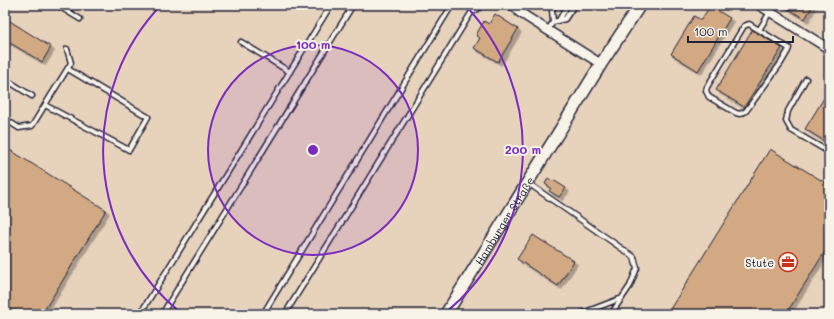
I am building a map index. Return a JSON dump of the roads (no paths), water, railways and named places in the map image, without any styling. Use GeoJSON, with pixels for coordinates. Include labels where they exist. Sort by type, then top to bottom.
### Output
{"type":"FeatureCollection","features":[{"type":"Feature","properties":{"kind":"street","name":"Hamburger Straße"},"geometry":{"type":"LineString","coordinates":[[446,314],[601,64],[640,5]]}},
{"type":"Feature","properties":{"kind":"street"},"geometry":{"type":"LineString","coordinates":[[759,5],[829,48]]}},
{"type":"Feature","properties":{"kind":"street"},"geometry":{"type":"LineString","coordinates":[[519,12],[601,64]]}},
{"type":"Feature","properties":{"kind":"lane"},"geometry":{"type":"LineString","coordinates":[[57,5],[80,19]]}},
{"type":"Feature","properties":{"kind":"lane"},"geometry":{"type":"LineString","coordinates":[[140,314],[331,5]]}},
{"type":"Feature","properties":{"kind":"lane"},"geometry":{"type":"LineString","coordinates":[[162,314],[353,5]]}},
{"type":"Feature","properties":{"kind":"lane"},"geometry":{"type":"LineString","coordinates":[[263,314],[452,5]]}},
{"type":"Feature","properties":{"kind":"lane"},"geometry":{"type":"LineString","coordinates":[[285,314],[471,13],[482,5]]}},
{"type":"Feature","properties":{"kind":"lane"},"geometry":{"type":"LineString","coordinates":[[507,5],[519,12]]}},
{"type":"Feature","properties":{"kind":"lane"},"geometry":{"type":"LineString","coordinates":[[548,30],[553,22],[552,10],[555,5]]}},
{"type":"Feature","properties":{"kind":"lane"},"geometry":{"type":"LineString","coordinates":[[559,20],[568,5]]}},
{"type":"Feature","properties":{"kind":"lane"},"geometry":{"type":"LineString","coordinates":[[553,22],[565,19],[573,7],[572,5]]}},
{"type":"Feature","properties":{"kind":"lane"},"geometry":{"type":"LineString","coordinates":[[759,30],[770,12]]}},
{"type":"Feature","properties":{"kind":"lane"},"geometry":{"type":"LineString","coordinates":[[749,24],[759,30],[789,48],[781,63],[746,111],[740,114],[736,113],[709,97],[706,91],[707,87],[744,26],[749,24]]}},
{"type":"Feature","properties":{"kind":"lane"},"geometry":{"type":"LineString","coordinates":[[241,42],[290,72]]}},
{"type":"Feature","properties":{"kind":"lane"},"geometry":{"type":"LineString","coordinates":[[5,119],[19,128],[32,126],[71,63],[67,49]]}},
{"type":"Feature","properties":{"kind":"lane"},"geometry":{"type":"LineString","coordinates":[[45,105],[129,150],[148,117],[68,69]]}},
{"type":"Feature","properties":{"kind":"lane"},"geometry":{"type":"LineString","coordinates":[[806,79],[788,111],[786,121],[791,130],[829,152]]}},
{"type":"Feature","properties":{"kind":"lane"},"geometry":{"type":"LineString","coordinates":[[5,80],[32,96]]}},
{"type":"Feature","properties":{"kind":"lane"},"geometry":{"type":"LineString","coordinates":[[528,182],[634,257],[637,268],[630,286],[611,314]]}},
{"type":"Feature","properties":{"kind":"lane"},"geometry":{"type":"LineString","coordinates":[[580,314],[622,298]]}},
{"type":"Feature","properties":{"kind":"place","name":"Stute"},"geometry":{"type":"Point","coordinates":[788,262]}}]}
